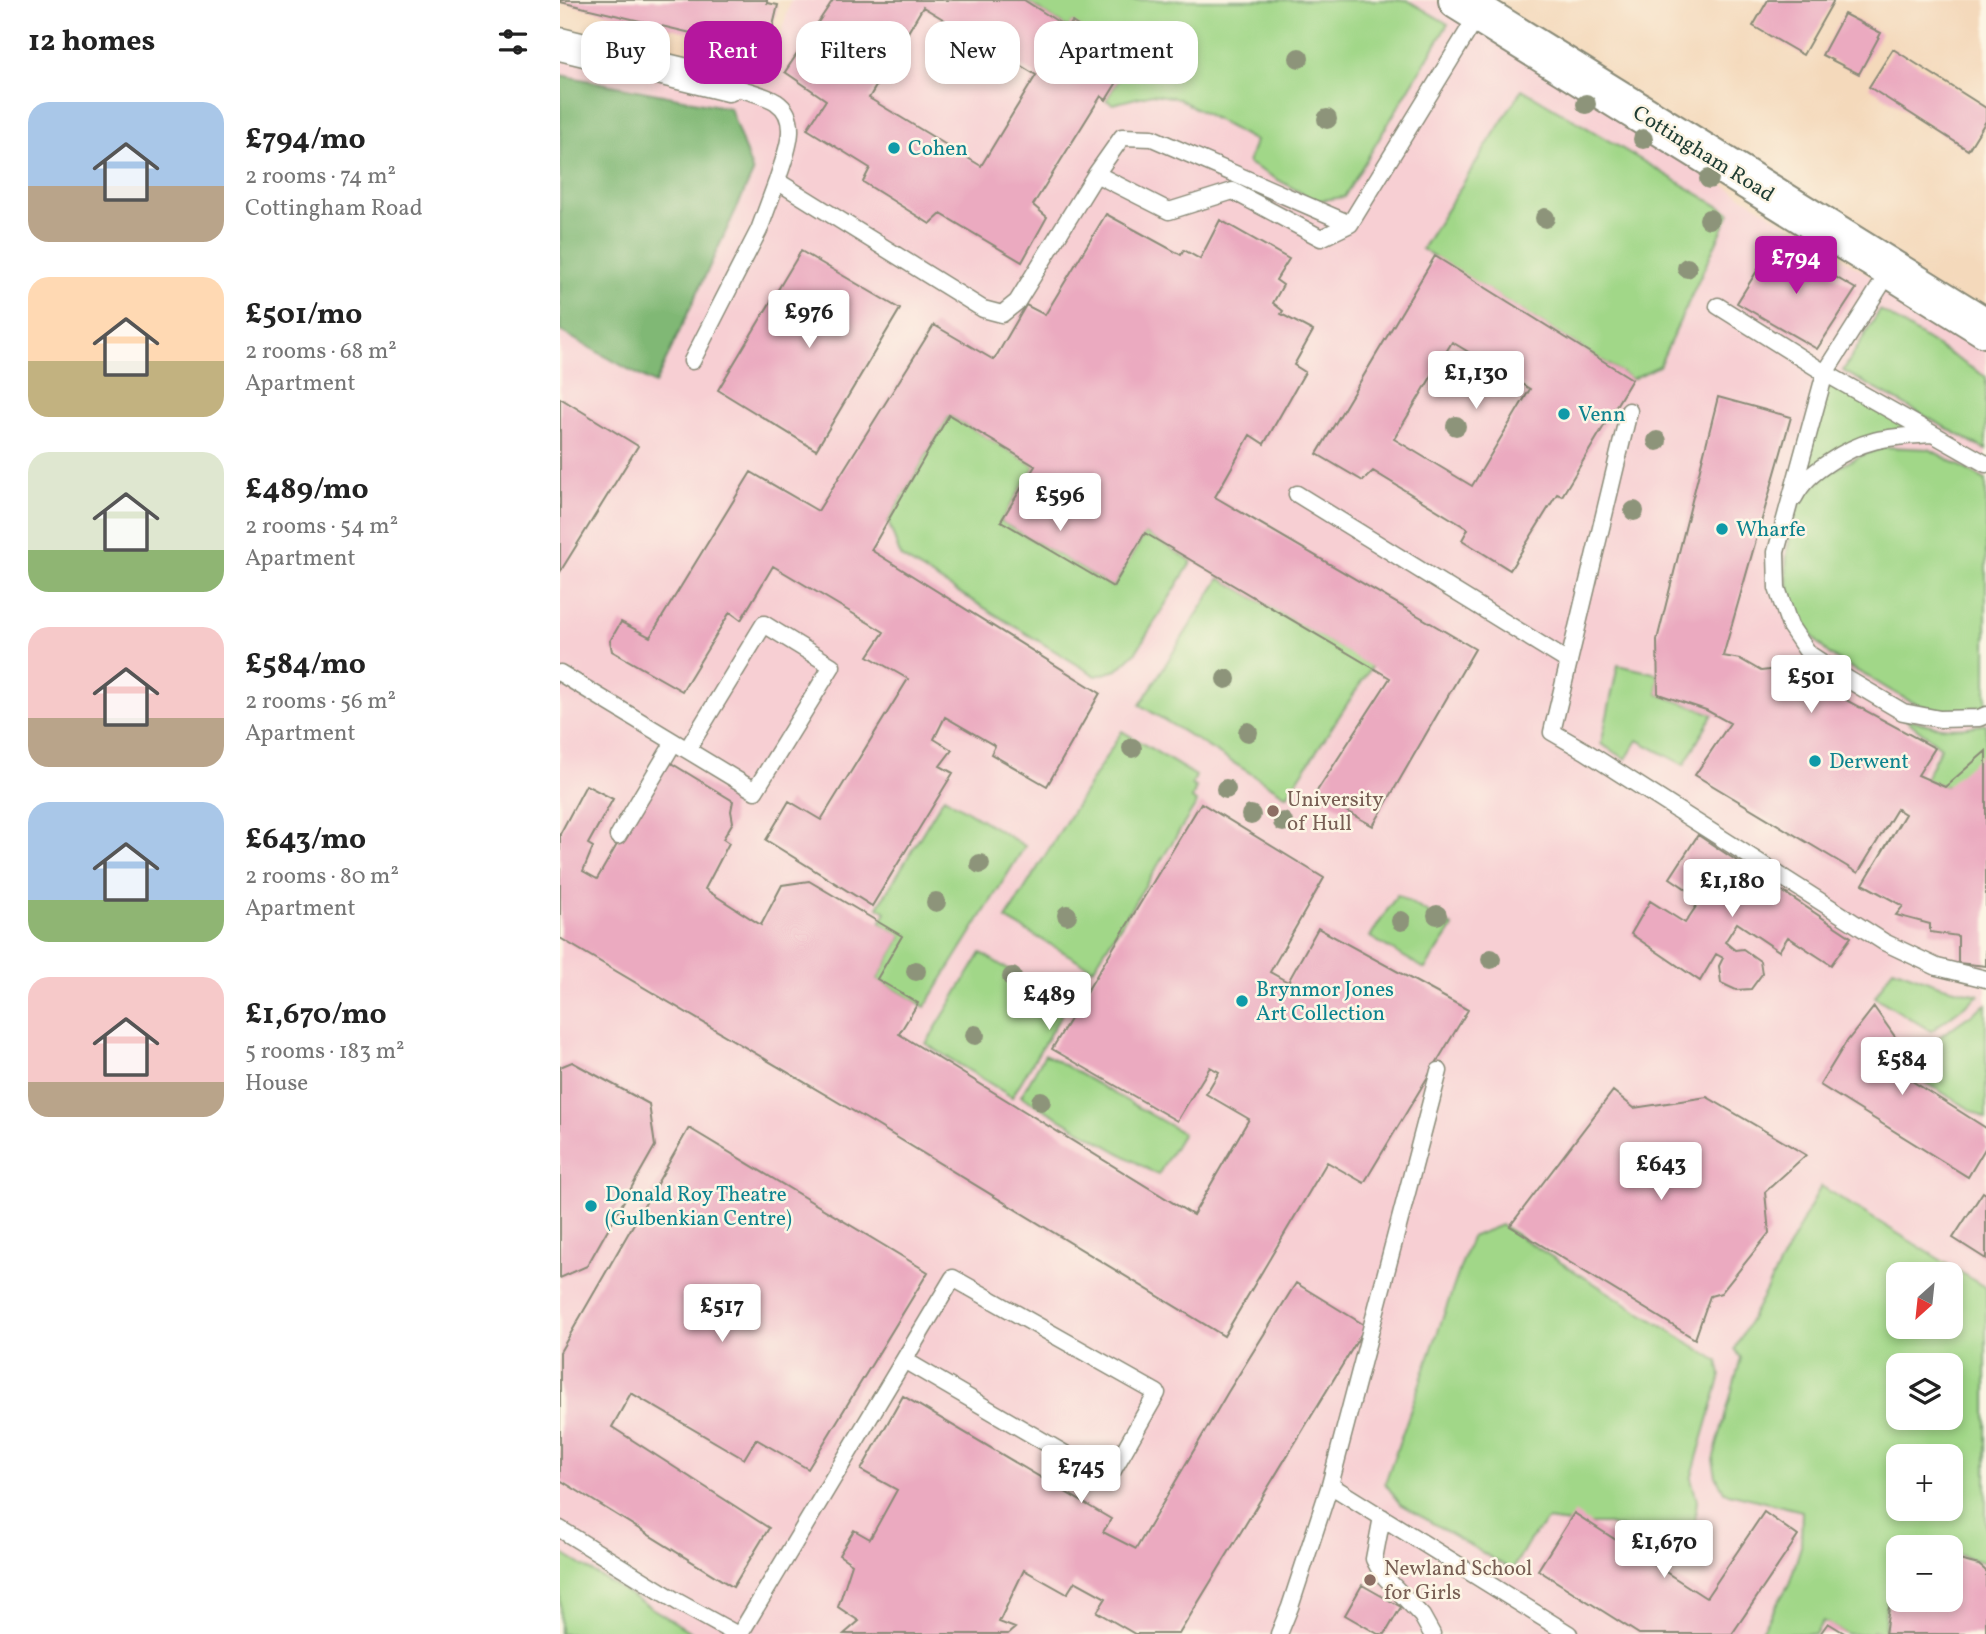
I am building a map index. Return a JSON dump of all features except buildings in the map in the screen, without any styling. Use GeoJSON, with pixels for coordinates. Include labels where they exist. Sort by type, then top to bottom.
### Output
{"type":"FeatureCollection","features":[{"type":"Feature","properties":{"kind":"main road","name":"Cottingham Road"},"geometry":{"type":"LineString","coordinates":[[1468,7],[1986,328]]}},
{"type":"Feature","properties":{"kind":"street"},"geometry":{"type":"LineString","coordinates":[[560,44],[728,85]]}},
{"type":"Feature","properties":{"kind":"lane"},"geometry":{"type":"LineString","coordinates":[[1096,174],[1169,211],[1233,191],[1321,238],[1350,224],[1468,7]]}},
{"type":"Feature","properties":{"kind":"lane"},"geometry":{"type":"LineString","coordinates":[[692,362],[759,230],[790,136],[788,116],[777,103],[728,85]]}},
{"type":"Feature","properties":{"kind":"lane"},"geometry":{"type":"LineString","coordinates":[[777,181],[983,309],[1002,314],[1017,302],[1122,137],[1152,138],[1350,224]]}},
{"type":"Feature","properties":{"kind":"lane"},"geometry":{"type":"LineString","coordinates":[[1891,269],[1825,373],[1784,515],[1776,552],[1777,588],[1790,626],[1809,654],[1843,677],[1903,712],[1940,719],[1979,718],[1986,715]]}},
{"type":"Feature","properties":{"kind":"lane"},"geometry":{"type":"LineString","coordinates":[[1718,306],[1825,373],[1986,464]]}},
{"type":"Feature","properties":{"kind":"lane"},"geometry":{"type":"LineString","coordinates":[[1629,411],[1552,732],[1884,942],[1937,967],[1986,979]]}},
{"type":"Feature","properties":{"kind":"lane"},"geometry":{"type":"LineString","coordinates":[[1784,515],[1802,483],[1849,449],[1873,440],[1931,434]]}},
{"type":"Feature","properties":{"kind":"lane"},"geometry":{"type":"LineString","coordinates":[[1297,494],[1569,662]]}},
{"type":"Feature","properties":{"kind":"lane"},"geometry":{"type":"LineString","coordinates":[[560,673],[680,746],[755,791],[832,666],[764,624],[680,746],[618,836]]}},
{"type":"Feature","properties":{"kind":"lane"},"geometry":{"type":"LineString","coordinates":[[1279,1634],[1330,1485],[1439,1071]]}},
{"type":"Feature","properties":{"kind":"lane"},"geometry":{"type":"LineString","coordinates":[[560,1528],[678,1602],[738,1634],[953,1278],[1157,1393],[1108,1479],[904,1360]]}},
{"type":"Feature","properties":{"kind":"lane"},"geometry":{"type":"LineString","coordinates":[[1330,1485],[1569,1634]]}},
{"type":"Feature","properties":{"kind":"lane"},"geometry":{"type":"LineString","coordinates":[[1382,1517],[1374,1559],[1382,1574],[1422,1616],[1432,1634]]}},
{"type":"Feature","properties":{"kind":"shaded area","name":"University of Hull"},"geometry":{"type":"Polygon","coordinates":[[[791,0],[1436,0],[1719,182],[1986,347],[1986,1634],[560,1634],[560,32],[581,36],[581,84],[670,84],[670,55],[684,58],[684,84],[782,84],[782,31],[791,0]]]}},
{"type":"Feature","properties":{"kind":"green space"},"geometry":{"type":"Polygon","coordinates":[[[1024,0],[1407,0],[1448,24],[1344,197],[1316,201],[1248,163],[1255,141],[1177,98],[1152,94],[1113,104],[1106,100],[1116,84],[1198,84],[1198,21],[1057,21],[1024,0]]]}},
{"type":"Feature","properties":{"kind":"green space"},"geometry":{"type":"Polygon","coordinates":[[[560,75],[581,79],[581,84],[606,84],[730,108],[753,173],[655,384],[560,331],[560,75]]]}},
{"type":"Feature","properties":{"kind":"green space"},"geometry":{"type":"Polygon","coordinates":[[[1522,89],[1730,213],[1659,366],[1632,379],[1422,249],[1522,89]]]}},
{"type":"Feature","properties":{"kind":"green space"},"geometry":{"type":"Polygon","coordinates":[[[1880,310],[1986,377],[1986,450],[1843,371],[1880,310]]]}},
{"type":"Feature","properties":{"kind":"green space"},"geometry":{"type":"Polygon","coordinates":[[[1825,373],[1931,434],[1873,440],[1802,483],[1825,373]]]}},
{"type":"Feature","properties":{"kind":"green space"},"geometry":{"type":"Polygon","coordinates":[[[949,415],[1035,466],[1001,521],[1113,587],[1145,533],[1192,561],[1136,652],[1117,670],[1096,676],[901,557],[888,521],[949,415]]]}},
{"type":"Feature","properties":{"kind":"green space"},"geometry":{"type":"Polygon","coordinates":[[[1885,447],[1929,449],[1986,480],[1986,705],[1954,711],[1940,710],[1900,696],[1828,653],[1811,634],[1794,606],[1789,591],[1786,560],[1800,503],[1819,482],[1839,467],[1885,447]]]}},
{"type":"Feature","properties":{"kind":"green space"},"geometry":{"type":"Polygon","coordinates":[[[1220,578],[1372,666],[1287,796],[1140,705],[1220,578]]]}},
{"type":"Feature","properties":{"kind":"green space"},"geometry":{"type":"Polygon","coordinates":[[[1618,665],[1658,674],[1658,694],[1713,714],[1684,765],[1638,740],[1626,759],[1601,744],[1618,665]]]}},
{"type":"Feature","properties":{"kind":"green space"},"geometry":{"type":"Polygon","coordinates":[[[1901,716],[1943,727],[1986,724],[1986,758],[1967,775],[1945,787],[1925,779],[1941,747],[1901,716]]]}},
{"type":"Feature","properties":{"kind":"green space"},"geometry":{"type":"Polygon","coordinates":[[[1122,731],[1196,776],[1192,785],[1196,787],[1192,799],[1197,803],[1093,969],[1006,919],[1122,731]]]}},
{"type":"Feature","properties":{"kind":"green space"},"geometry":{"type":"Polygon","coordinates":[[[944,797],[1025,846],[925,1007],[877,979],[902,936],[880,923],[886,912],[878,907],[944,797]]]}},
{"type":"Feature","properties":{"kind":"green space"},"geometry":{"type":"Polygon","coordinates":[[[1397,895],[1453,927],[1425,969],[1370,937],[1397,895]]]}},
{"type":"Feature","properties":{"kind":"green space"},"geometry":{"type":"Polygon","coordinates":[[[981,953],[1067,1005],[1012,1097],[926,1044],[981,953]]]}},
{"type":"Feature","properties":{"kind":"green space"},"geometry":{"type":"Polygon","coordinates":[[[1893,968],[1939,985],[1979,995],[1931,1031],[1875,997],[1893,968]]]}},
{"type":"Feature","properties":{"kind":"green space"},"geometry":{"type":"Polygon","coordinates":[[[1986,1004],[1986,1119],[1912,1074],[1936,1039],[1986,1004]]]}},
{"type":"Feature","properties":{"kind":"green space"},"geometry":{"type":"Polygon","coordinates":[[[1045,1054],[1183,1133],[1158,1175],[1021,1096],[1045,1054]]]}},
{"type":"Feature","properties":{"kind":"green space"},"geometry":{"type":"Polygon","coordinates":[[[1821,1186],[1944,1262],[1886,1262],[1886,1339],[1964,1339],[1964,1274],[1986,1288],[1986,1563],[1963,1556],[1963,1535],[1886,1535],[1885,1634],[1873,1631],[1872,1634],[1846,1634],[1823,1621],[1815,1634],[1759,1634],[1789,1584],[1801,1546],[1802,1511],[1724,1492],[1716,1476],[1713,1460],[1741,1358],[1735,1349],[1821,1186]]]}},
{"type":"Feature","properties":{"kind":"green space"},"geometry":{"type":"Polygon","coordinates":[[[1501,1225],[1718,1361],[1721,1375],[1691,1479],[1697,1500],[1692,1550],[1609,1524],[1547,1520],[1529,1541],[1512,1570],[1400,1504],[1385,1483],[1471,1237],[1501,1225]]]}},
{"type":"Feature","properties":{"kind":"green space"},"geometry":{"type":"Polygon","coordinates":[[[560,1552],[694,1634],[560,1634],[560,1552]]]}},
{"type":"Feature","properties":{"kind":"place","name":"Cohen"},"geometry":{"type":"Point","coordinates":[894,148]}},
{"type":"Feature","properties":{"kind":"place","name":"Venn"},"geometry":{"type":"Point","coordinates":[1564,414]}},
{"type":"Feature","properties":{"kind":"place","name":"Wharfe"},"geometry":{"type":"Point","coordinates":[1722,529]}},
{"type":"Feature","properties":{"kind":"place","name":"Derwent"},"geometry":{"type":"Point","coordinates":[1815,761]}},
{"type":"Feature","properties":{"kind":"place","name":"University of Hull"},"geometry":{"type":"Point","coordinates":[1273,811]}},
{"type":"Feature","properties":{"kind":"place","name":"Brynmor Jones Art Collection"},"geometry":{"type":"Point","coordinates":[1242,1001]}},
{"type":"Feature","properties":{"kind":"place","name":"Donald Roy Theatre (Gulbenkian Centre)"},"geometry":{"type":"Point","coordinates":[591,1206]}},
{"type":"Feature","properties":{"kind":"place","name":"Newland School for Girls"},"geometry":{"type":"Point","coordinates":[1370,1580]}}]}
